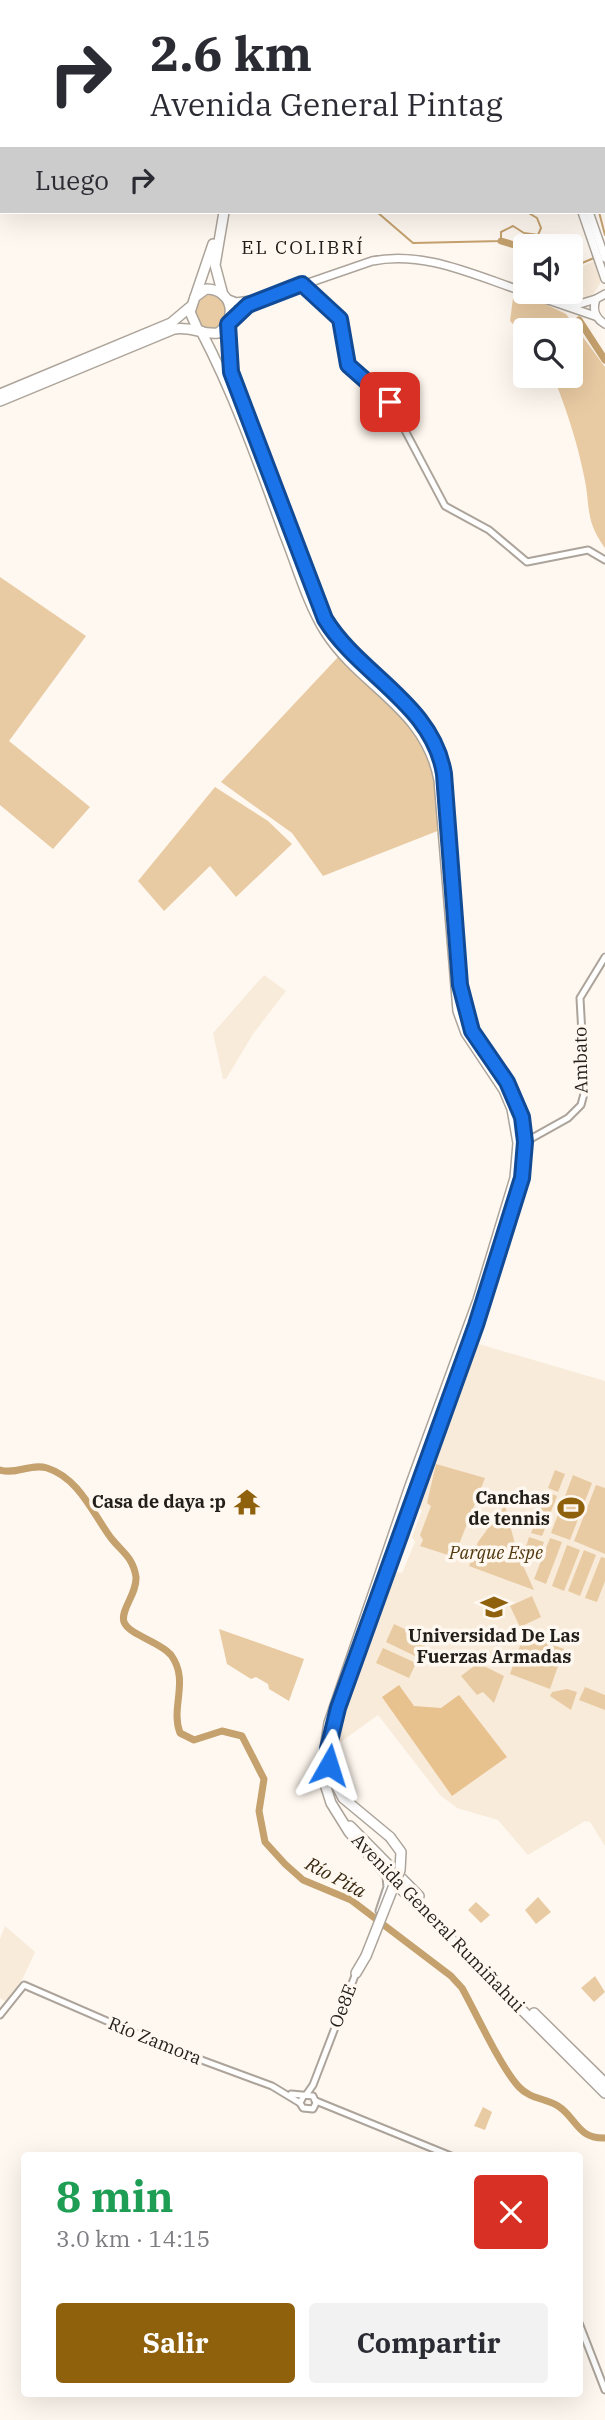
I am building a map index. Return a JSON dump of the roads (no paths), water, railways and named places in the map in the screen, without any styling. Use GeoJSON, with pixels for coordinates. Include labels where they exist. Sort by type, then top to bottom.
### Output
{"type":"FeatureCollection","features":[{"type":"Feature","properties":{"kind":"highway"},"geometry":{"type":"LineString","coordinates":[[0,401],[174,330],[199,330],[216,334],[229,322],[225,296],[215,269],[224,214]]}},
{"type":"Feature","properties":{"kind":"highway"},"geometry":{"type":"LineString","coordinates":[[199,330],[191,318],[193,301],[221,227]]}},
{"type":"Feature","properties":{"kind":"highway"},"geometry":{"type":"LineString","coordinates":[[0,394],[171,323],[206,289],[225,296]]}},
{"type":"Feature","properties":{"kind":"highway","name":"Avenida General Rumiñahui"},"geometry":{"type":"LineString","coordinates":[[229,322],[231,372],[325,619],[337,639],[421,720],[439,749],[444,774],[460,985],[466,1014],[472,1031],[513,1094],[522,1117],[522,1178],[476,1325],[338,1708],[328,1749],[329,1771],[336,1802],[349,1825],[605,2083]]}},
{"type":"Feature","properties":{"kind":"highway","name":"Avenida General Rumiñahui"},"geometry":{"type":"LineString","coordinates":[[199,330],[234,398],[320,622],[344,655],[410,717],[433,754],[439,780],[458,1011],[466,1033],[509,1099],[522,1142],[515,1178],[483,1286],[410,1486],[324,1740],[324,1781],[331,1803],[349,1832],[383,1871],[409,1894],[605,2093]]}},
{"type":"Feature","properties":{"kind":"highway"},"geometry":{"type":"LineString","coordinates":[[329,1771],[343,1798],[390,1837],[401,1852],[400,1870],[366,1956],[356,1973]]}},
{"type":"Feature","properties":{"kind":"main road"},"geometry":{"type":"LineString","coordinates":[[583,214],[605,279],[596,316]]}},
{"type":"Feature","properties":{"kind":"main road"},"geometry":{"type":"LineString","coordinates":[[590,214],[605,258]]}},
{"type":"Feature","properties":{"kind":"main road"},"geometry":{"type":"LineString","coordinates":[[225,296],[239,302],[258,300],[372,261],[404,257],[429,261],[513,288]]}},
{"type":"Feature","properties":{"kind":"main road"},"geometry":{"type":"LineString","coordinates":[[569,306],[601,296]]}},
{"type":"Feature","properties":{"kind":"main road"},"geometry":{"type":"LineString","coordinates":[[229,322],[258,300]]}},
{"type":"Feature","properties":{"kind":"main road"},"geometry":{"type":"LineString","coordinates":[[563,304],[596,316],[605,324]]}},
{"type":"Feature","properties":{"kind":"street"},"geometry":{"type":"LineString","coordinates":[[302,284],[337,315],[348,365],[390,402],[445,506],[489,530],[525,561],[588,550],[605,560]]}},
{"type":"Feature","properties":{"kind":"street","name":"Ambato"},"geometry":{"type":"LineString","coordinates":[[522,1142],[568,1118],[581,1105],[585,1090],[580,1003],[586,984],[605,957]]}},
{"type":"Feature","properties":{"kind":"street"},"geometry":{"type":"LineString","coordinates":[[383,1871],[387,1881],[385,1895],[409,1894]]}},
{"type":"Feature","properties":{"kind":"street","name":"Oe8E"},"geometry":{"type":"LineString","coordinates":[[303,2098],[313,2085],[385,1895]]}},
{"type":"Feature","properties":{"kind":"street","name":"Río Zamora"},"geometry":{"type":"LineString","coordinates":[[0,2015],[24,1985],[169,2048],[303,2098]]}},
{"type":"Feature","properties":{"kind":"street","name":"Oe8E"},"geometry":{"type":"LineString","coordinates":[[313,2085],[316,2100]]}},
{"type":"Feature","properties":{"kind":"street"},"geometry":{"type":"LineString","coordinates":[[337,2111],[304,2109],[303,2098],[316,2100],[441,2152]]}},
{"type":"Feature","properties":{"kind":"street"},"geometry":{"type":"LineString","coordinates":[[312,2109],[316,2100]]}},
{"type":"Feature","properties":{"kind":"street"},"geometry":{"type":"LineString","coordinates":[[583,2333],[605,2390]]}},
{"type":"Feature","properties":{"kind":"waterway"},"geometry":{"type":"LineString","coordinates":[[379,214],[413,243],[501,241],[501,232],[513,226],[524,233],[538,235],[541,228],[537,218],[530,214]]}},
{"type":"Feature","properties":{"kind":"waterway"},"geometry":{"type":"LineString","coordinates":[[600,214],[605,235]]}},
{"type":"Feature","properties":{"kind":"waterway"},"geometry":{"type":"LineString","coordinates":[[501,241],[513,244]]}},
{"type":"Feature","properties":{"kind":"waterway"},"geometry":{"type":"LineString","coordinates":[[583,263],[594,258]]}},
{"type":"Feature","properties":{"kind":"waterway"},"geometry":{"type":"LineString","coordinates":[[583,326],[605,360]]}},
{"type":"Feature","properties":{"kind":"waterway","name":"Río Pita"},"geometry":{"type":"LineString","coordinates":[[0,1470],[41,1467],[58,1473],[77,1488],[111,1538],[130,1560],[135,1570],[136,1583],[124,1612],[124,1622],[132,1631],[171,1655],[179,1675],[177,1714],[180,1733],[194,1740],[222,1731],[242,1736],[264,1779],[259,1811],[265,1842],[303,1880],[351,1900],[451,1976],[462,1988],[497,2054],[519,2087],[528,2094],[558,2106],[588,2135],[605,2138]]}},
{"type":"Feature","properties":{"kind":"place","name":"Casa de daya :p"},"geometry":{"type":"Point","coordinates":[247,1502]}},
{"type":"Feature","properties":{"kind":"place","name":"Canchas de tennis"},"geometry":{"type":"Point","coordinates":[571,1508]}},
{"type":"Feature","properties":{"kind":"place","name":"Universidad De Las Fuerzas Armadas"},"geometry":{"type":"Point","coordinates":[494,1607]}},
{"type":"Feature","properties":{"kind":"district","name":"EL COLIBRÍ"},"geometry":{"type":"Point","coordinates":[303,247]}},
{"type":"Feature","properties":{"kind":"park label","name":"Parque Espe"},"geometry":{"type":"Point","coordinates":[496,1553]}}]}
